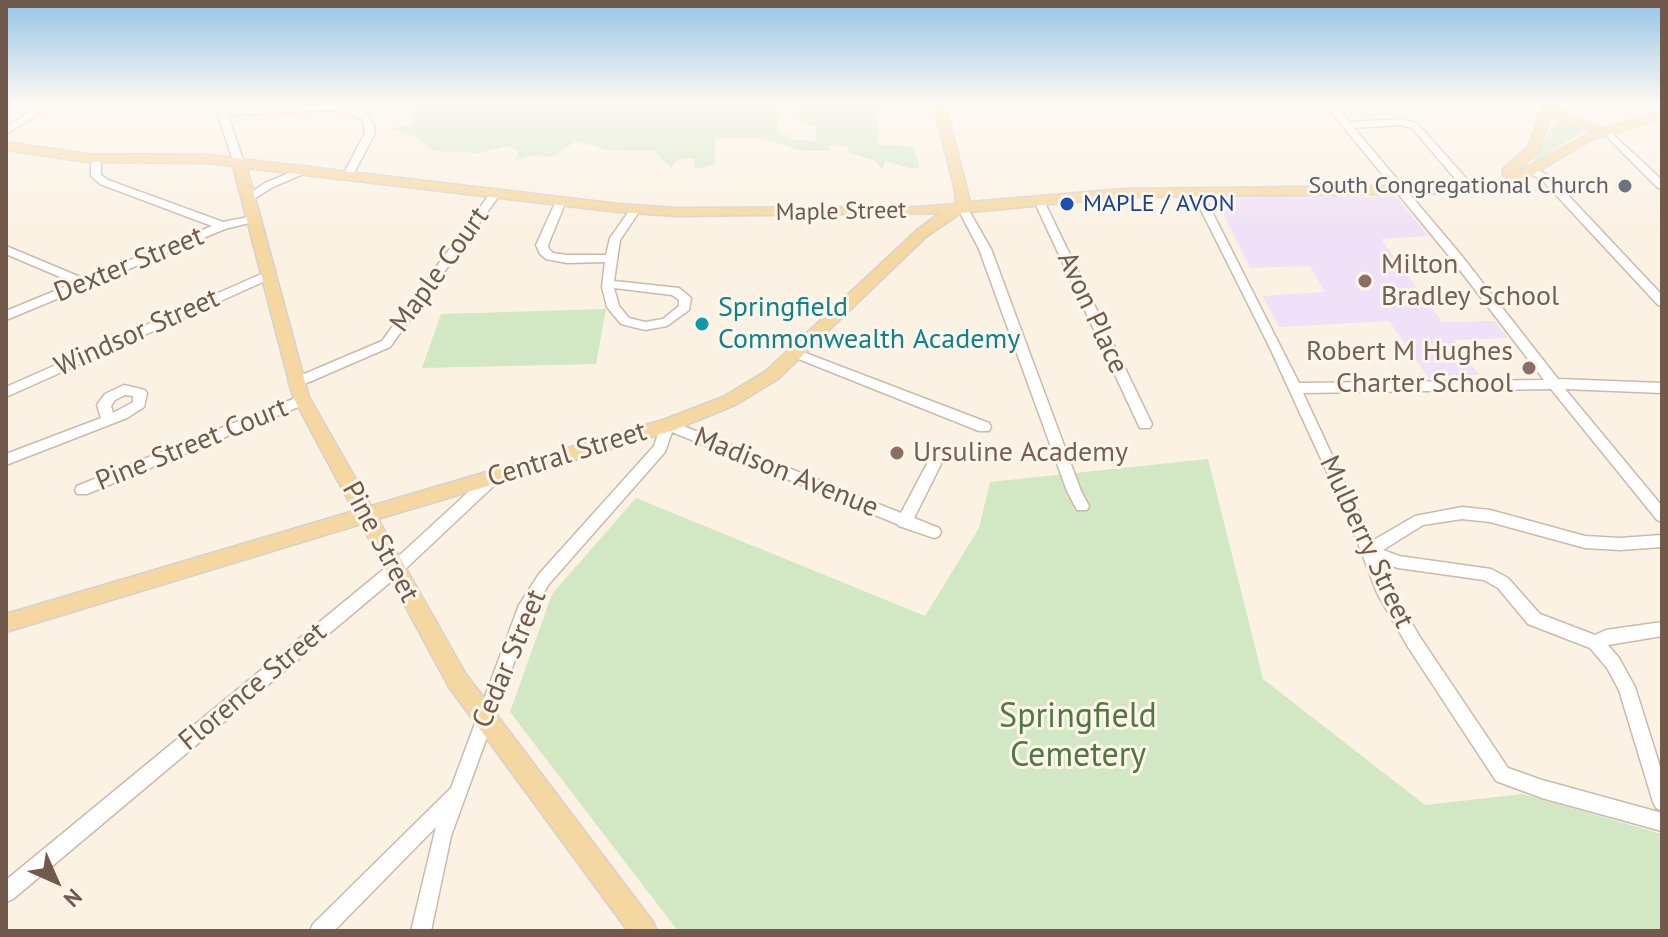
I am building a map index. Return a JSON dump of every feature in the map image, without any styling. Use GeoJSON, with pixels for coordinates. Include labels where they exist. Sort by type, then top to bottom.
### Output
{"type":"FeatureCollection","features":[{"type":"Feature","properties":{"kind":"main road"},"geometry":{"type":"LineString","coordinates":[[950,147],[962,190],[963,209]]}},
{"type":"Feature","properties":{"kind":"main road"},"geometry":{"type":"LineString","coordinates":[[1468,187],[1499,176],[1522,162],[1534,147]]}},
{"type":"Feature","properties":{"kind":"main road","name":"Maple Street"},"geometry":{"type":"LineString","coordinates":[[8,148],[96,158],[182,157],[306,169],[636,209],[767,213],[963,209],[1111,194],[1493,188],[1532,170],[1568,147]]}},
{"type":"Feature","properties":{"kind":"main road","name":"Pine Street"},"geometry":{"type":"LineString","coordinates":[[239,163],[295,383],[303,400],[434,642],[483,718],[644,931]]}},
{"type":"Feature","properties":{"kind":"main road","name":"Central Street"},"geometry":{"type":"LineString","coordinates":[[6,623],[668,425],[749,391],[795,353],[922,233],[941,218],[963,209]]}},
{"type":"Feature","properties":{"kind":"street","name":"Pine Street"},"geometry":{"type":"LineString","coordinates":[[233,147],[239,163]]}},
{"type":"Feature","properties":{"kind":"street"},"geometry":{"type":"LineString","coordinates":[[348,175],[363,147]]}},
{"type":"Feature","properties":{"kind":"street"},"geometry":{"type":"LineString","coordinates":[[1365,147],[1662,516]]}},
{"type":"Feature","properties":{"kind":"street"},"geometry":{"type":"LineString","coordinates":[[1433,147],[1468,187]]}},
{"type":"Feature","properties":{"kind":"street"},"geometry":{"type":"LineString","coordinates":[[1621,147],[1662,186]]}},
{"type":"Feature","properties":{"kind":"street"},"geometry":{"type":"LineString","coordinates":[[96,158],[95,172],[101,181],[222,226]]}},
{"type":"Feature","properties":{"kind":"street"},"geometry":{"type":"LineString","coordinates":[[248,198],[306,169]]}},
{"type":"Feature","properties":{"kind":"street"},"geometry":{"type":"LineString","coordinates":[[1532,170],[1547,179],[1662,302]]}},
{"type":"Feature","properties":{"kind":"street","name":"Mulberry Street"},"geometry":{"type":"LineString","coordinates":[[1197,192],[1294,388],[1398,617],[1502,775],[1662,822]]}},
{"type":"Feature","properties":{"kind":"street","name":"Maple Court"},"geometry":{"type":"LineString","coordinates":[[295,383],[386,344],[496,193]]}},
{"type":"Feature","properties":{"kind":"street"},"geometry":{"type":"LineString","coordinates":[[561,201],[542,245],[550,256],[612,258]]}},
{"type":"Feature","properties":{"kind":"street","name":"Avon Place"},"geometry":{"type":"LineString","coordinates":[[1039,201],[1145,424]]}},
{"type":"Feature","properties":{"kind":"street"},"geometry":{"type":"LineString","coordinates":[[608,284],[675,291],[683,296],[686,305],[667,322],[651,326],[634,325],[615,311],[608,284],[616,235],[636,209]]}},
{"type":"Feature","properties":{"kind":"street"},"geometry":{"type":"LineString","coordinates":[[963,209],[985,249],[1082,506]]}},
{"type":"Feature","properties":{"kind":"street","name":"Dexter Street"},"geometry":{"type":"LineString","coordinates":[[6,316],[222,226],[253,219]]}},
{"type":"Feature","properties":{"kind":"street"},"geometry":{"type":"LineString","coordinates":[[6,250],[84,283]]}},
{"type":"Feature","properties":{"kind":"street"},"geometry":{"type":"LineString","coordinates":[[6,264],[22,257]]}},
{"type":"Feature","properties":{"kind":"street","name":"Windsor Street"},"geometry":{"type":"LineString","coordinates":[[6,392],[268,275]]}},
{"type":"Feature","properties":{"kind":"street"},"geometry":{"type":"LineString","coordinates":[[795,353],[984,427]]}},
{"type":"Feature","properties":{"kind":"street"},"geometry":{"type":"LineString","coordinates":[[1294,388],[1556,384],[1662,388]]}},
{"type":"Feature","properties":{"kind":"street","name":"Pine Street Court"},"geometry":{"type":"LineString","coordinates":[[82,490],[303,400]]}},
{"type":"Feature","properties":{"kind":"street"},"geometry":{"type":"LineString","coordinates":[[6,460],[108,420]]}},
{"type":"Feature","properties":{"kind":"street","name":"Madison Avenue"},"geometry":{"type":"LineString","coordinates":[[668,425],[934,532]]}},
{"type":"Feature","properties":{"kind":"street","name":"Cedar Street"},"geometry":{"type":"LineString","coordinates":[[421,931],[442,836],[483,718],[532,596],[601,511],[660,448],[668,425]]}},
{"type":"Feature","properties":{"kind":"street","name":"Madison Avenue"},"geometry":{"type":"LineString","coordinates":[[904,522],[934,464]]}},
{"type":"Feature","properties":{"kind":"street","name":"Florence Street"},"geometry":{"type":"LineString","coordinates":[[6,892],[395,569],[495,476]]}},
{"type":"Feature","properties":{"kind":"street"},"geometry":{"type":"LineString","coordinates":[[1369,551],[1420,520],[1462,513],[1490,516],[1585,542],[1662,541]]}},
{"type":"Feature","properties":{"kind":"street"},"geometry":{"type":"LineString","coordinates":[[1369,551],[1398,562],[1486,574],[1503,583],[1534,619],[1596,643],[1627,687],[1662,802]]}},
{"type":"Feature","properties":{"kind":"street"},"geometry":{"type":"LineString","coordinates":[[1596,643],[1606,637],[1662,629]]}},
{"type":"Feature","properties":{"kind":"street"},"geometry":{"type":"LineString","coordinates":[[320,931],[457,793]]}},
{"type":"Feature","properties":{"kind":"shaded area","name":"Milton Bradley School"},"geometry":{"type":"Polygon","coordinates":[[[1397,197],[1428,236],[1381,239],[1442,322],[1494,321],[1508,338],[1454,340],[1479,375],[1429,378],[1389,321],[1279,327],[1263,296],[1325,292],[1310,266],[1250,268],[1216,199],[1397,197]]]}},
{"type":"Feature","properties":{"kind":"green space"},"geometry":{"type":"Polygon","coordinates":[[[428,147],[504,147],[479,153],[434,151],[428,147]]]}},
{"type":"Feature","properties":{"kind":"green space"},"geometry":{"type":"Polygon","coordinates":[[[509,147],[567,147],[552,157],[531,156],[516,160],[519,151],[509,147]]]}},
{"type":"Feature","properties":{"kind":"green space"},"geometry":{"type":"Polygon","coordinates":[[[596,147],[715,147],[715,164],[695,168],[694,158],[678,159],[671,168],[654,151],[608,150],[596,147]]]}},
{"type":"Feature","properties":{"kind":"green space"},"geometry":{"type":"Polygon","coordinates":[[[789,147],[830,147],[829,151],[803,151],[789,147]]]}},
{"type":"Feature","properties":{"kind":"green space"},"geometry":{"type":"Polygon","coordinates":[[[847,147],[912,147],[920,167],[912,169],[885,161],[882,170],[875,161],[849,153],[847,147]]]}},
{"type":"Feature","properties":{"kind":"green space"},"geometry":{"type":"Polygon","coordinates":[[[1542,147],[1559,147],[1533,163],[1542,147]]]}},
{"type":"Feature","properties":{"kind":"green space"},"geometry":{"type":"Polygon","coordinates":[[[606,309],[596,364],[422,368],[441,314],[606,309]]]}},
{"type":"Feature","properties":{"kind":"green space","name":"Springfield Cemetery"},"geometry":{"type":"Polygon","coordinates":[[[1208,459],[1263,679],[1425,805],[1523,794],[1662,834],[1662,931],[678,931],[510,712],[552,594],[636,498],[925,616],[979,528],[990,482],[1208,459]]]}},
{"type":"Feature","properties":{"kind":"place","name":"South Congregational Church"},"geometry":{"type":"Point","coordinates":[1625,186]}},
{"type":"Feature","properties":{"kind":"place","name":"MAPLE / AVON"},"geometry":{"type":"Point","coordinates":[1067,204]}},
{"type":"Feature","properties":{"kind":"place","name":"Milton Bradley School"},"geometry":{"type":"Point","coordinates":[1365,281]}},
{"type":"Feature","properties":{"kind":"place","name":"Springfield Commonwealth Academy"},"geometry":{"type":"Point","coordinates":[702,324]}},
{"type":"Feature","properties":{"kind":"place","name":"Robert M Hughes Charter School"},"geometry":{"type":"Point","coordinates":[1529,368]}},
{"type":"Feature","properties":{"kind":"place","name":"Ursuline Academy"},"geometry":{"type":"Point","coordinates":[897,453]}}]}
